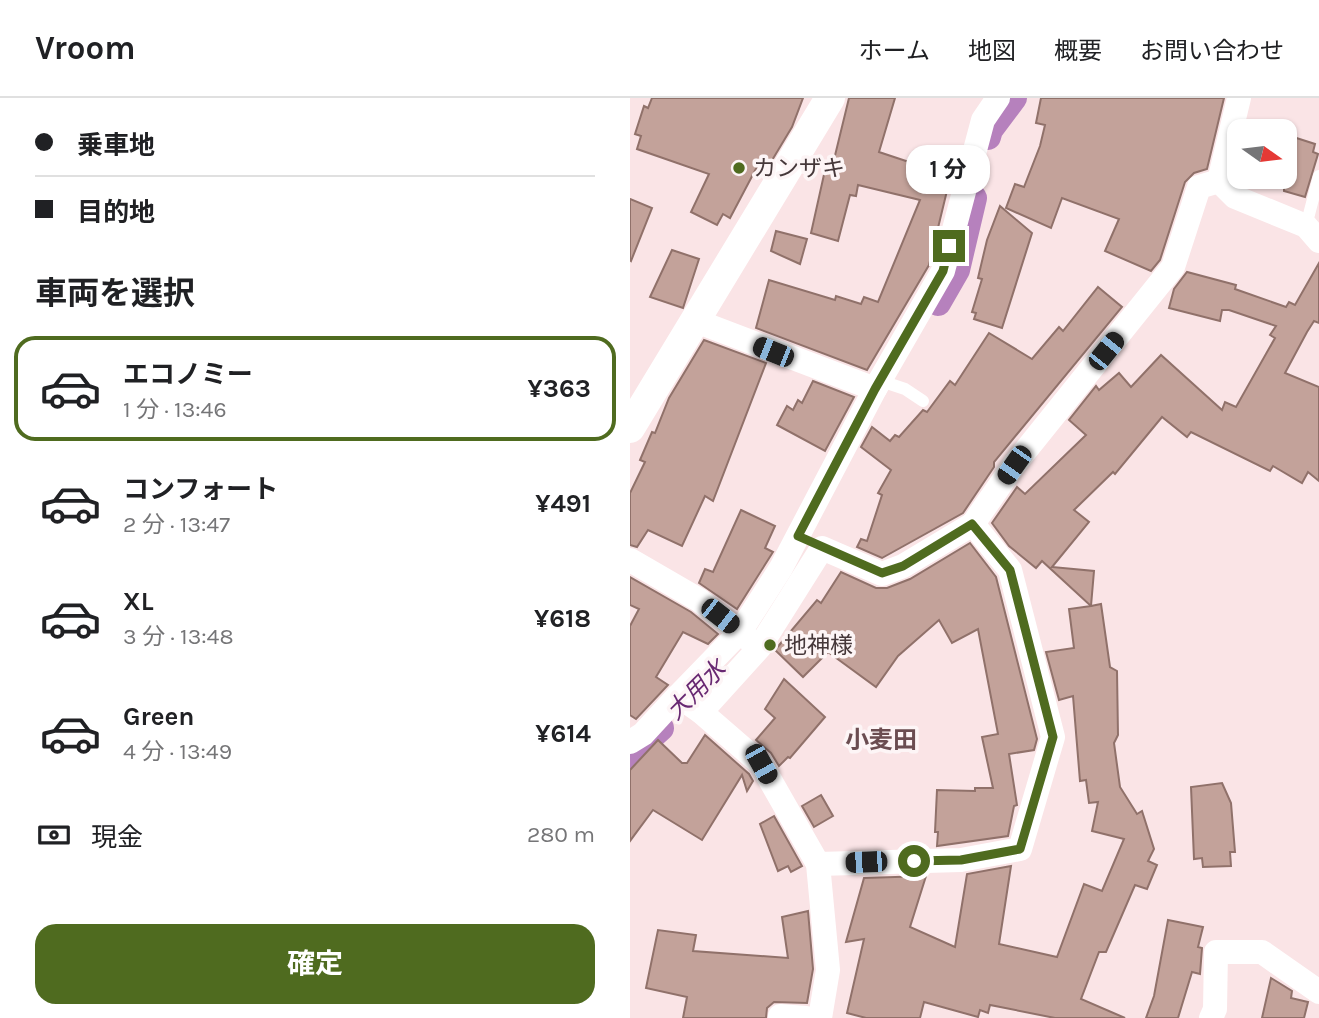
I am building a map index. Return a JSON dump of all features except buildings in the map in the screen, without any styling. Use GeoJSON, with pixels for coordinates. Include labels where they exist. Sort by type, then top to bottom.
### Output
{"type":"FeatureCollection","features":[{"type":"Feature","properties":{"kind":"street"},"geometry":{"type":"LineString","coordinates":[[630,428],[830,98]]}},
{"type":"Feature","properties":{"kind":"street"},"geometry":{"type":"LineString","coordinates":[[630,742],[689,704],[749,640],[809,542],[878,385],[943,271],[983,120],[998,98]]}},
{"type":"Feature","properties":{"kind":"street"},"geometry":{"type":"LineString","coordinates":[[1219,181],[1239,98]]}},
{"type":"Feature","properties":{"kind":"street"},"geometry":{"type":"LineString","coordinates":[[809,542],[882,573],[903,566],[972,524],[1014,465],[1173,267],[1199,187],[1219,181]]}},
{"type":"Feature","properties":{"kind":"street"},"geometry":{"type":"LineString","coordinates":[[1219,181],[1235,197],[1312,234]]}},
{"type":"Feature","properties":{"kind":"street"},"geometry":{"type":"LineString","coordinates":[[696,321],[878,385]]}},
{"type":"Feature","properties":{"kind":"street"},"geometry":{"type":"LineString","coordinates":[[818,864],[961,860],[1020,849],[1053,737],[1010,570],[972,524]]}},
{"type":"Feature","properties":{"kind":"street"},"geometry":{"type":"LineString","coordinates":[[630,560],[699,600],[749,640]]}},
{"type":"Feature","properties":{"kind":"street"},"geometry":{"type":"LineString","coordinates":[[689,704],[761,764],[818,864],[828,970],[820,1018]]}},
{"type":"Feature","properties":{"kind":"street"},"geometry":{"type":"LineString","coordinates":[[1211,1018],[1215,1009],[1216,952],[1262,952],[1319,992]]}},
{"type":"Feature","properties":{"kind":"street"},"geometry":{"type":"LineString","coordinates":[[780,1016],[806,1018]]}},
{"type":"Feature","properties":{"kind":"lane"},"geometry":{"type":"LineString","coordinates":[[1312,234],[1319,176]]}},
{"type":"Feature","properties":{"kind":"lane"},"geometry":{"type":"LineString","coordinates":[[878,385],[905,389],[923,401]]}},
{"type":"Feature","properties":{"kind":"waterway","name":"大用水"},"geometry":{"type":"LineString","coordinates":[[988,137],[990,130],[1014,98]]}},
{"type":"Feature","properties":{"kind":"waterway","name":"大用水"},"geometry":{"type":"LineString","coordinates":[[938,303],[957,270],[974,198]]}},
{"type":"Feature","properties":{"kind":"waterway","name":"大用水"},"geometry":{"type":"LineString","coordinates":[[630,756],[661,728]]}},
{"type":"Feature","properties":{"kind":"place","name":"カンザキ"},"geometry":{"type":"Point","coordinates":[739,168]}},
{"type":"Feature","properties":{"kind":"place","name":"地神様"},"geometry":{"type":"Point","coordinates":[770,645]}},
{"type":"Feature","properties":{"kind":"district","name":"小麦田"},"geometry":{"type":"Point","coordinates":[881,740]}},
{"type":"Feature","properties":{"kind":"route"},"geometry":{"type":"LineString","coordinates":[[914,861],[961,860],[1020,849],[1053,737],[1010,570],[972,524],[960,535],[939,542],[903,566],[882,573],[798,536],[875,389],[895,359],[943,271],[949,246]]}}]}
